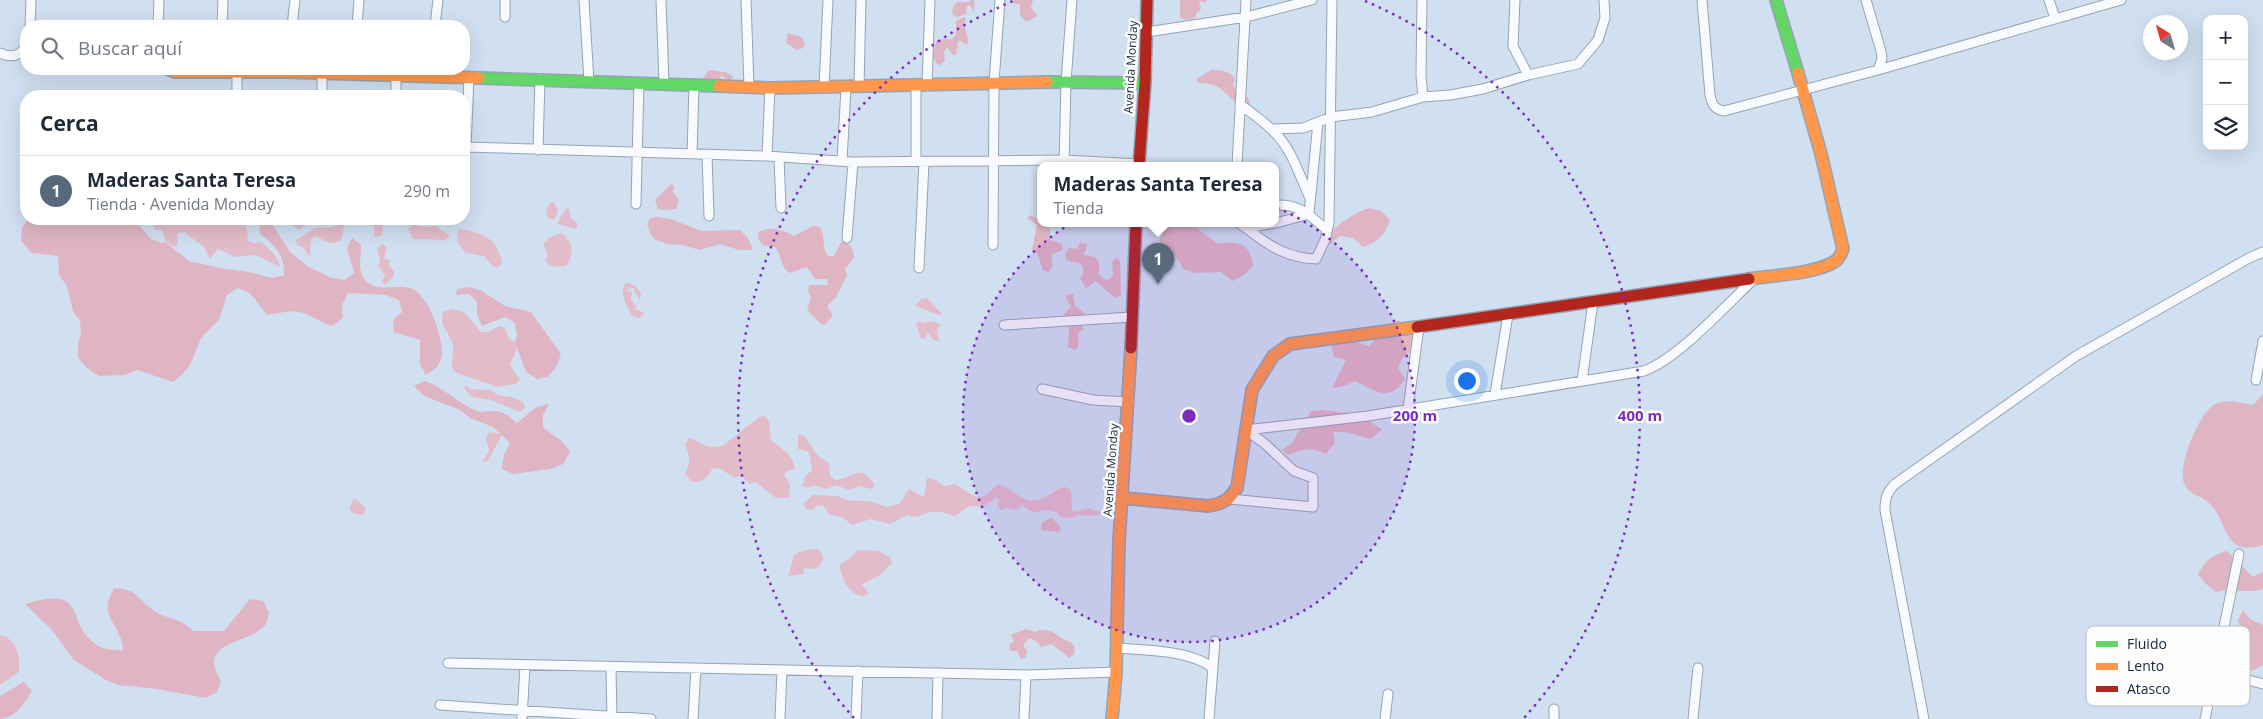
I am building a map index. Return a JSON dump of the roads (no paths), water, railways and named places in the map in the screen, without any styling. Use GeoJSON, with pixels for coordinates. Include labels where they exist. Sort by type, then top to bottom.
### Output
{"type":"FeatureCollection","features":[{"type":"Feature","properties":{"kind":"street"},"geometry":{"type":"LineString","coordinates":[[30,20],[31,0]]}},
{"type":"Feature","properties":{"kind":"street"},"geometry":{"type":"LineString","coordinates":[[158,20],[159,0]]}},
{"type":"Feature","properties":{"kind":"street"},"geometry":{"type":"LineString","coordinates":[[222,20],[223,0]]}},
{"type":"Feature","properties":{"kind":"street"},"geometry":{"type":"LineString","coordinates":[[293,20],[296,0]]}},
{"type":"Feature","properties":{"kind":"street"},"geometry":{"type":"LineString","coordinates":[[357,20],[359,0]]}},
{"type":"Feature","properties":{"kind":"street"},"geometry":{"type":"LineString","coordinates":[[436,20],[438,0]]}},
{"type":"Feature","properties":{"kind":"street"},"geometry":{"type":"LineString","coordinates":[[505,17],[506,0]]}},
{"type":"Feature","properties":{"kind":"street"},"geometry":{"type":"LineString","coordinates":[[584,0],[589,81]]}},
{"type":"Feature","properties":{"kind":"street"},"geometry":{"type":"LineString","coordinates":[[661,0],[664,83]]}},
{"type":"Feature","properties":{"kind":"street"},"geometry":{"type":"LineString","coordinates":[[746,0],[749,87]]}},
{"type":"Feature","properties":{"kind":"street"},"geometry":{"type":"LineString","coordinates":[[824,88],[828,0]]}},
{"type":"Feature","properties":{"kind":"street"},"geometry":{"type":"LineString","coordinates":[[859,87],[862,0]]}},
{"type":"Feature","properties":{"kind":"street"},"geometry":{"type":"LineString","coordinates":[[919,268],[922,86],[930,0]]}},
{"type":"Feature","properties":{"kind":"street"},"geometry":{"type":"LineString","coordinates":[[993,245],[992,162],[994,82],[1000,0]]}},
{"type":"Feature","properties":{"kind":"street"},"geometry":{"type":"LineString","coordinates":[[1064,162],[1066,82],[1072,0]]}},
{"type":"Feature","properties":{"kind":"street","name":"Avenida Monday"},"geometry":{"type":"LineString","coordinates":[[1139,162],[1145,83],[1147,0]]}},
{"type":"Feature","properties":{"kind":"street"},"geometry":{"type":"LineString","coordinates":[[1237,162],[1246,0]]}},
{"type":"Feature","properties":{"kind":"street"},"geometry":{"type":"LineString","coordinates":[[1147,32],[1246,16],[1312,0]]}},
{"type":"Feature","properties":{"kind":"street"},"geometry":{"type":"LineString","coordinates":[[1243,227],[1264,242],[1297,258],[1316,259],[1325,240],[1329,223],[1332,0]]}},
{"type":"Feature","properties":{"kind":"street"},"geometry":{"type":"LineString","coordinates":[[1422,0],[1422,97]]}},
{"type":"Feature","properties":{"kind":"street"},"geometry":{"type":"LineString","coordinates":[[1515,0],[1513,46],[1528,75]]}},
{"type":"Feature","properties":{"kind":"street"},"geometry":{"type":"LineString","coordinates":[[1272,129],[1303,128],[1330,117],[1372,112],[1422,97],[1450,95],[1483,89],[1528,75],[1578,64],[1598,40],[1605,18],[1604,0]]}},
{"type":"Feature","properties":{"kind":"street"},"geometry":{"type":"LineString","coordinates":[[1702,0],[1710,95],[1712,104],[1717,109],[1724,111],[1878,70],[2121,0]]}},
{"type":"Feature","properties":{"kind":"street"},"geometry":{"type":"LineString","coordinates":[[1123,498],[1208,506],[1219,505],[1230,499],[1237,488],[1252,390],[1273,356],[1290,344],[1508,315],[1754,279],[1826,266],[1838,258],[1843,249],[1827,174],[1804,90],[1776,0]]}},
{"type":"Feature","properties":{"kind":"street"},"geometry":{"type":"LineString","coordinates":[[1866,0],[1881,51],[1882,58],[1878,70]]}},
{"type":"Feature","properties":{"kind":"street"},"geometry":{"type":"LineString","coordinates":[[2049,0],[2055,18]]}},
{"type":"Feature","properties":{"kind":"street"},"geometry":{"type":"LineString","coordinates":[[0,53],[9,57],[16,56],[20,52]]}},
{"type":"Feature","properties":{"kind":"street"},"geometry":{"type":"LineString","coordinates":[[237,75],[237,90]]}},
{"type":"Feature","properties":{"kind":"street"},"geometry":{"type":"LineString","coordinates":[[322,75],[322,90]]}},
{"type":"Feature","properties":{"kind":"street"},"geometry":{"type":"LineString","coordinates":[[380,75],[396,77],[414,75]]}},
{"type":"Feature","properties":{"kind":"street"},"geometry":{"type":"LineString","coordinates":[[450,75],[770,88],[922,86],[994,82],[1145,83]]}},
{"type":"Feature","properties":{"kind":"street"},"geometry":{"type":"LineString","coordinates":[[396,77],[396,90]]}},
{"type":"Feature","properties":{"kind":"street"},"geometry":{"type":"LineString","coordinates":[[468,90],[469,77]]}},
{"type":"Feature","properties":{"kind":"street"},"geometry":{"type":"LineString","coordinates":[[538,150],[540,79]]}},
{"type":"Feature","properties":{"kind":"street"},"geometry":{"type":"LineString","coordinates":[[636,204],[639,83]]}},
{"type":"Feature","properties":{"kind":"street"},"geometry":{"type":"LineString","coordinates":[[692,154],[694,86]]}},
{"type":"Feature","properties":{"kind":"street"},"geometry":{"type":"LineString","coordinates":[[842,161],[846,87]]}},
{"type":"Feature","properties":{"kind":"street"},"geometry":{"type":"LineString","coordinates":[[767,156],[770,88]]}},
{"type":"Feature","properties":{"kind":"street"},"geometry":{"type":"LineString","coordinates":[[1240,104],[1272,129],[1291,157],[1310,199]]}},
{"type":"Feature","properties":{"kind":"street"},"geometry":{"type":"LineString","coordinates":[[1309,214],[1318,122]]}},
{"type":"Feature","properties":{"kind":"street"},"geometry":{"type":"LineString","coordinates":[[470,147],[767,156],[853,162],[1037,163]]}},
{"type":"Feature","properties":{"kind":"street"},"geometry":{"type":"LineString","coordinates":[[707,155],[709,216]]}},
{"type":"Feature","properties":{"kind":"street"},"geometry":{"type":"LineString","coordinates":[[779,157],[780,208]]}},
{"type":"Feature","properties":{"kind":"street"},"geometry":{"type":"LineString","coordinates":[[846,238],[853,162]]}},
{"type":"Feature","properties":{"kind":"street"},"geometry":{"type":"LineString","coordinates":[[1279,205],[1291,204],[1309,214],[1327,230]]}},
{"type":"Feature","properties":{"kind":"street"},"geometry":{"type":"LineString","coordinates":[[1279,222],[1309,214]]}},
{"type":"Feature","properties":{"kind":"street","name":"Avenida Monday"},"geometry":{"type":"LineString","coordinates":[[1112,719],[1116,672],[1119,542],[1129,402],[1136,227]]}},
{"type":"Feature","properties":{"kind":"street"},"geometry":{"type":"LineString","coordinates":[[1924,719],[1886,510],[1885,499],[1888,491],[1895,484],[2076,356],[2263,252]]}},
{"type":"Feature","properties":{"kind":"street"},"geometry":{"type":"LineString","coordinates":[[1246,430],[1368,416],[1644,371],[1658,366],[1754,279]]}},
{"type":"Feature","properties":{"kind":"street"},"geometry":{"type":"LineString","coordinates":[[1582,381],[1593,302]]}},
{"type":"Feature","properties":{"kind":"street"},"geometry":{"type":"LineString","coordinates":[[1495,394],[1508,315]]}},
{"type":"Feature","properties":{"kind":"street"},"geometry":{"type":"LineString","coordinates":[[1004,325],[1132,318]]}},
{"type":"Feature","properties":{"kind":"street"},"geometry":{"type":"LineString","coordinates":[[1408,409],[1419,327]]}},
{"type":"Feature","properties":{"kind":"street"},"geometry":{"type":"LineString","coordinates":[[2256,380],[2263,341]]}},
{"type":"Feature","properties":{"kind":"street"},"geometry":{"type":"LineString","coordinates":[[1042,389],[1093,400],[1129,402]]}},
{"type":"Feature","properties":{"kind":"street"},"geometry":{"type":"LineString","coordinates":[[1230,499],[1312,507],[1313,478],[1294,472],[1264,443],[1246,430]]}},
{"type":"Feature","properties":{"kind":"street"},"geometry":{"type":"LineString","coordinates":[[2223,626],[2239,554]]}},
{"type":"Feature","properties":{"kind":"street"},"geometry":{"type":"LineString","coordinates":[[1209,719],[1215,641]]}},
{"type":"Feature","properties":{"kind":"street"},"geometry":{"type":"LineString","coordinates":[[1116,648],[1145,650],[1203,660],[1213,668]]}},
{"type":"Feature","properties":{"kind":"street"},"geometry":{"type":"LineString","coordinates":[[448,663],[1026,675],[1116,672]]}},
{"type":"Feature","properties":{"kind":"street"},"geometry":{"type":"LineString","coordinates":[[523,715],[526,666]]}},
{"type":"Feature","properties":{"kind":"street"},"geometry":{"type":"LineString","coordinates":[[611,667],[612,718]]}},
{"type":"Feature","properties":{"kind":"street"},"geometry":{"type":"LineString","coordinates":[[693,719],[696,668]]}},
{"type":"Feature","properties":{"kind":"street"},"geometry":{"type":"LineString","coordinates":[[1693,719],[1698,668]]}},
{"type":"Feature","properties":{"kind":"street"},"geometry":{"type":"LineString","coordinates":[[780,719],[782,670]]}},
{"type":"Feature","properties":{"kind":"street"},"geometry":{"type":"LineString","coordinates":[[856,719],[858,671]]}},
{"type":"Feature","properties":{"kind":"street"},"geometry":{"type":"LineString","coordinates":[[937,719],[938,673]]}},
{"type":"Feature","properties":{"kind":"street"},"geometry":{"type":"LineString","coordinates":[[1024,719],[1026,675]]}},
{"type":"Feature","properties":{"kind":"street"},"geometry":{"type":"LineString","coordinates":[[2250,681],[2263,684]]}},
{"type":"Feature","properties":{"kind":"street"},"geometry":{"type":"LineString","coordinates":[[1385,719],[1388,694]]}},
{"type":"Feature","properties":{"kind":"street"},"geometry":{"type":"LineString","coordinates":[[440,705],[523,715],[651,719]]}},
{"type":"Feature","properties":{"kind":"street"},"geometry":{"type":"LineString","coordinates":[[2205,719],[2207,706]]}},
{"type":"Feature","properties":{"kind":"street"},"geometry":{"type":"LineString","coordinates":[[1554,709],[1554,719]]}},
{"type":"Feature","properties":{"kind":"place","name":"Maderas Santa Teresa"},"geometry":{"type":"Point","coordinates":[1158,284]}}]}
